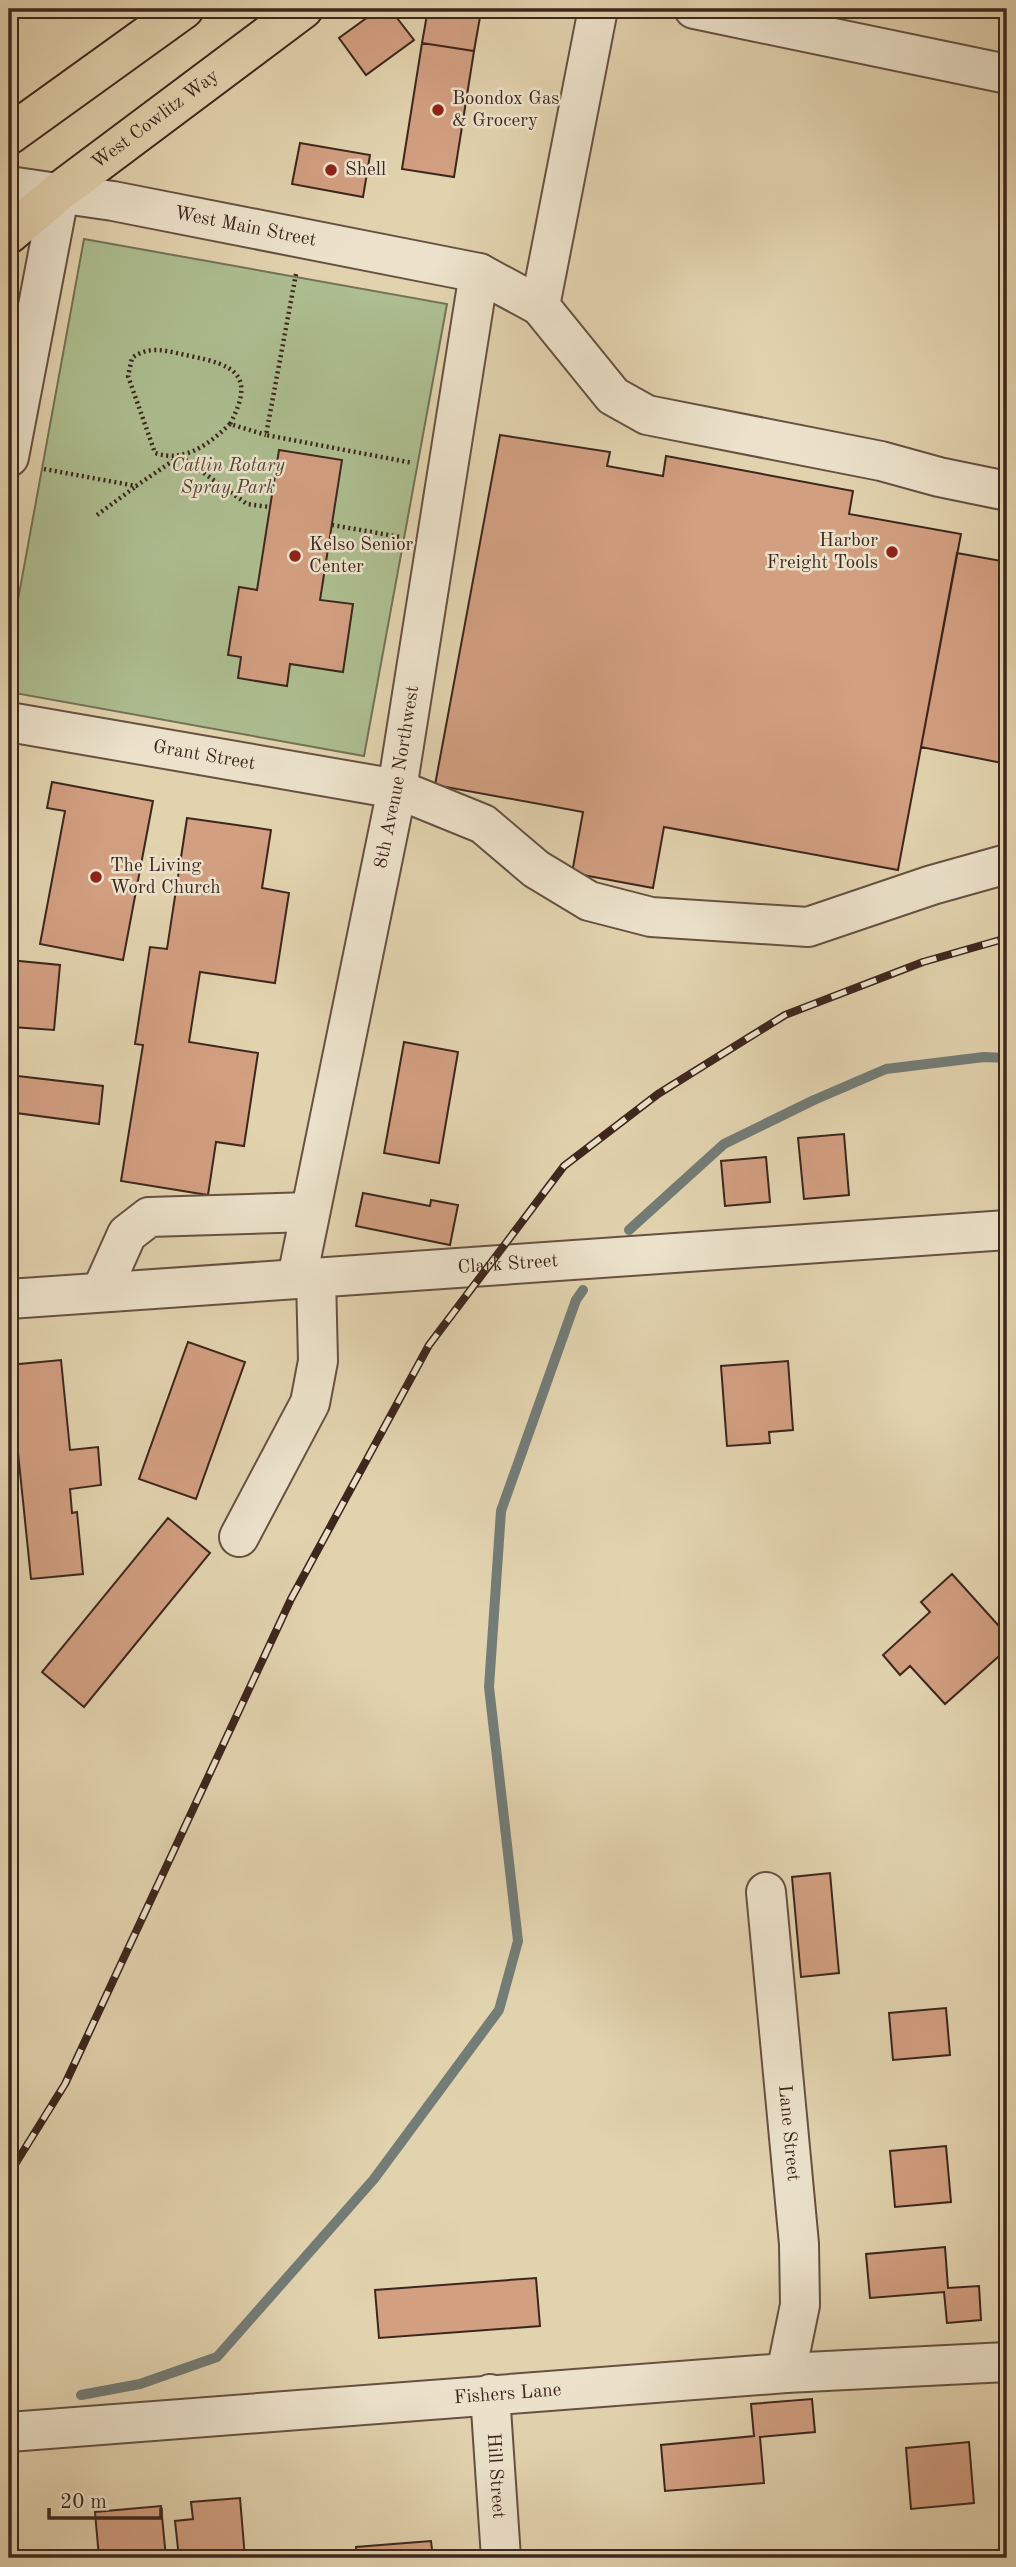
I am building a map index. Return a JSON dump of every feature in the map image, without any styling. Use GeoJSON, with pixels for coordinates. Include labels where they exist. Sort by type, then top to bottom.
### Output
{"type":"FeatureCollection","features":[{"type":"Feature","properties":{"kind":"main road"},"geometry":{"type":"LineString","coordinates":[[9,135],[184,9]]}},
{"type":"Feature","properties":{"kind":"main road","name":"West Cowlitz Way"},"geometry":{"type":"LineString","coordinates":[[9,234],[60,191],[303,9]]}},
{"type":"Feature","properties":{"kind":"street"},"geometry":{"type":"LineString","coordinates":[[598,9],[540,306],[613,396],[647,415],[870,458],[939,477],[1007,491]]}},
{"type":"Feature","properties":{"kind":"street"},"geometry":{"type":"LineString","coordinates":[[694,9],[1007,74]]}},
{"type":"Feature","properties":{"kind":"street","name":"West Main Street"},"geometry":{"type":"LineString","coordinates":[[9,186],[60,191],[479,273],[540,306]]}},
{"type":"Feature","properties":{"kind":"street"},"geometry":{"type":"LineString","coordinates":[[21,462],[60,191]]}},
{"type":"Feature","properties":{"kind":"street","name":"8th Avenue Northwest"},"geometry":{"type":"LineString","coordinates":[[239,1536],[310,1403],[318,1360],[307,1277],[309,1212],[397,789],[479,273]]}},
{"type":"Feature","properties":{"kind":"street","name":"Grant Street"},"geometry":{"type":"LineString","coordinates":[[9,722],[397,789],[484,824],[536,869],[589,901],[651,917],[808,927],[932,885],[1007,864]]}},
{"type":"Feature","properties":{"kind":"street"},"geometry":{"type":"LineString","coordinates":[[101,1292],[127,1234],[149,1217],[309,1212]]}},
{"type":"Feature","properties":{"kind":"street","name":"Clark Street"},"geometry":{"type":"LineString","coordinates":[[9,1299],[307,1277],[486,1269],[1007,1230]]}},
{"type":"Feature","properties":{"kind":"street","name":"Lane Street"},"geometry":{"type":"LineString","coordinates":[[766,1892],[799,2244],[800,2305],[786,2373]]}},
{"type":"Feature","properties":{"kind":"street","name":"Fishers Lane"},"geometry":{"type":"LineString","coordinates":[[9,2432],[490,2393],[786,2373],[1007,2362]]}},
{"type":"Feature","properties":{"kind":"street","name":"Hill Street"},"geometry":{"type":"LineString","coordinates":[[490,2393],[501,2558]]}},
{"type":"Feature","properties":{"kind":"path"},"geometry":{"type":"LineString","coordinates":[[266,435],[303,239]]}},
{"type":"Feature","properties":{"kind":"path"},"geometry":{"type":"LineString","coordinates":[[97,515],[180,456],[215,439],[230,424],[240,397],[240,379],[233,369],[220,362],[158,350],[138,354],[128,366],[128,376],[149,443],[155,453],[180,456],[247,504],[270,507]]}},
{"type":"Feature","properties":{"kind":"path"},"geometry":{"type":"LineString","coordinates":[[230,424],[266,435],[448,470]]}},
{"type":"Feature","properties":{"kind":"path"},"geometry":{"type":"LineString","coordinates":[[21,462],[136,486]]}},
{"type":"Feature","properties":{"kind":"path"},"geometry":{"type":"LineString","coordinates":[[332,524],[437,543]]}},
{"type":"Feature","properties":{"kind":"green space","name":"Catlin Rotary Spray Park"},"geometry":{"type":"Polygon","coordinates":[[[84,239],[447,304],[364,756],[9,692],[9,649],[84,239]]]}},
{"type":"Feature","properties":{"kind":"building"},"geometry":{"type":"Polygon","coordinates":[[[379,9],[390,9],[414,40],[366,75],[339,38],[379,9]]]}},
{"type":"Feature","properties":{"kind":"building"},"geometry":{"type":"Polygon","coordinates":[[[428,9],[480,17],[474,51],[422,43],[428,9]]]}},
{"type":"Feature","properties":{"kind":"building","name":"Boondox Gas & Grocery"},"geometry":{"type":"Polygon","coordinates":[[[422,43],[474,51],[454,177],[402,169],[422,43]]]}},
{"type":"Feature","properties":{"kind":"building","name":"Shell"},"geometry":{"type":"Polygon","coordinates":[[[300,143],[370,155],[363,197],[292,184],[300,143]]]}},
{"type":"Feature","properties":{"kind":"building"},"geometry":{"type":"Polygon","coordinates":[[[500,435],[610,452],[607,466],[663,476],[666,456],[853,491],[849,514],[961,534],[898,870],[664,827],[653,888],[572,873],[583,812],[435,785],[500,435]]]}},
{"type":"Feature","properties":{"kind":"building","name":"Kelso Senior Center"},"geometry":{"type":"Polygon","coordinates":[[[279,450],[342,460],[320,600],[353,604],[343,672],[290,664],[287,686],[238,678],[241,657],[228,655],[239,587],[257,590],[279,450]]]}},
{"type":"Feature","properties":{"kind":"building"},"geometry":{"type":"Polygon","coordinates":[[[957,553],[1007,562],[1007,764],[921,747],[957,553]]]}},
{"type":"Feature","properties":{"kind":"building","name":"The Living Word Church"},"geometry":{"type":"Polygon","coordinates":[[[52,782],[153,801],[123,960],[40,944],[65,811],[47,808],[52,782]]]}},
{"type":"Feature","properties":{"kind":"building"},"geometry":{"type":"Polygon","coordinates":[[[187,818],[271,830],[262,888],[289,893],[275,983],[200,972],[189,1042],[258,1053],[244,1146],[216,1142],[208,1195],[121,1181],[143,1045],[135,1044],[150,947],[167,949],[187,818]]]}},
{"type":"Feature","properties":{"kind":"building"},"geometry":{"type":"Polygon","coordinates":[[[9,960],[60,965],[54,1030],[12,1027],[14,1007],[9,1006],[9,960]]]}},
{"type":"Feature","properties":{"kind":"building"},"geometry":{"type":"Polygon","coordinates":[[[404,1042],[458,1052],[439,1163],[384,1153],[404,1042]]]}},
{"type":"Feature","properties":{"kind":"building"},"geometry":{"type":"Polygon","coordinates":[[[9,1075],[103,1086],[99,1124],[9,1112],[9,1075]]]}},
{"type":"Feature","properties":{"kind":"building"},"geometry":{"type":"Polygon","coordinates":[[[9,1125],[18,1127],[11,1181],[9,1180],[9,1125]]]}},
{"type":"Feature","properties":{"kind":"building"},"geometry":{"type":"Polygon","coordinates":[[[844,1134],[849,1195],[804,1199],[798,1138],[844,1134]]]}},
{"type":"Feature","properties":{"kind":"building"},"geometry":{"type":"Polygon","coordinates":[[[766,1157],[770,1202],[725,1206],[721,1161],[766,1157]]]}},
{"type":"Feature","properties":{"kind":"building"},"geometry":{"type":"Polygon","coordinates":[[[363,1193],[430,1206],[431,1200],[458,1205],[450,1245],[356,1226],[363,1193]]]}},
{"type":"Feature","properties":{"kind":"building"},"geometry":{"type":"Polygon","coordinates":[[[188,1342],[245,1362],[196,1499],[139,1479],[188,1342]]]}},
{"type":"Feature","properties":{"kind":"building"},"geometry":{"type":"Polygon","coordinates":[[[61,1360],[70,1450],[98,1447],[101,1485],[70,1489],[72,1513],[77,1512],[83,1574],[31,1579],[9,1365],[61,1360]]]}},
{"type":"Feature","properties":{"kind":"building"},"geometry":{"type":"Polygon","coordinates":[[[788,1361],[793,1430],[769,1432],[770,1443],[727,1446],[721,1366],[788,1361]]]}},
{"type":"Feature","properties":{"kind":"building"},"geometry":{"type":"Polygon","coordinates":[[[168,1518],[210,1553],[84,1707],[42,1672],[168,1518]]]}},
{"type":"Feature","properties":{"kind":"building"},"geometry":{"type":"Polygon","coordinates":[[[952,1574],[1007,1635],[1007,1649],[945,1704],[910,1666],[900,1675],[883,1655],[930,1612],[921,1602],[952,1574]]]}},
{"type":"Feature","properties":{"kind":"building"},"geometry":{"type":"Polygon","coordinates":[[[830,1873],[839,1973],[801,1977],[792,1877],[830,1873]]]}},
{"type":"Feature","properties":{"kind":"building"},"geometry":{"type":"Polygon","coordinates":[[[946,2008],[950,2055],[893,2060],[889,2013],[946,2008]]]}},
{"type":"Feature","properties":{"kind":"building"},"geometry":{"type":"Polygon","coordinates":[[[946,2146],[951,2202],[895,2207],[890,2151],[946,2146]]]}},
{"type":"Feature","properties":{"kind":"building"},"geometry":{"type":"Polygon","coordinates":[[[945,2247],[948,2288],[979,2286],[981,2320],[947,2323],[944,2292],[870,2298],[866,2254],[945,2247]]]}},
{"type":"Feature","properties":{"kind":"building"},"geometry":{"type":"Polygon","coordinates":[[[536,2278],[540,2326],[379,2338],[375,2290],[536,2278]]]}},
{"type":"Feature","properties":{"kind":"building"},"geometry":{"type":"Polygon","coordinates":[[[812,2399],[815,2432],[760,2437],[764,2483],[665,2491],[661,2445],[754,2436],[751,2404],[812,2399]]]}},
{"type":"Feature","properties":{"kind":"building"},"geometry":{"type":"Polygon","coordinates":[[[969,2442],[974,2503],[911,2509],[906,2448],[969,2442]]]}},
{"type":"Feature","properties":{"kind":"building"},"geometry":{"type":"Polygon","coordinates":[[[240,2498],[245,2558],[179,2558],[175,2521],[193,2519],[191,2502],[240,2498]]]}},
{"type":"Feature","properties":{"kind":"building"},"geometry":{"type":"Polygon","coordinates":[[[161,2506],[166,2558],[99,2558],[95,2512],[161,2506]]]}},
{"type":"Feature","properties":{"kind":"building"},"geometry":{"type":"Polygon","coordinates":[[[431,2541],[433,2558],[357,2558],[356,2547],[431,2541]]]}},
{"type":"Feature","properties":{"kind":"waterway"},"geometry":{"type":"LineString","coordinates":[[629,1230],[724,1144],[814,1100],[886,1069],[984,1057],[1007,1058]]}},
{"type":"Feature","properties":{"kind":"waterway"},"geometry":{"type":"LineString","coordinates":[[81,2395],[140,2384],[217,2357],[374,2179],[499,2010],[518,1941],[489,1687],[501,1511],[576,1300],[583,1290]]}},
{"type":"Feature","properties":{"kind":"waterway"},"geometry":{"type":"LineString","coordinates":[[9,2488],[13,2472]]}},
{"type":"Feature","properties":{"kind":"railway"},"geometry":{"type":"LineString","coordinates":[[9,2174],[65,2084],[291,1599],[429,1345],[564,1166],[658,1094],[785,1015],[923,962],[1007,938]]}},
{"type":"Feature","properties":{"kind":"place","name":"Boondox Gas & Grocery"},"geometry":{"type":"Point","coordinates":[438,110]}},
{"type":"Feature","properties":{"kind":"place","name":"Shell"},"geometry":{"type":"Point","coordinates":[331,170]}},
{"type":"Feature","properties":{"kind":"place","name":"Harbor Freight Tools"},"geometry":{"type":"Point","coordinates":[892,552]}},
{"type":"Feature","properties":{"kind":"place","name":"Kelso Senior Center"},"geometry":{"type":"Point","coordinates":[295,556]}},
{"type":"Feature","properties":{"kind":"place","name":"The Living Word Church"},"geometry":{"type":"Point","coordinates":[96,877]}}]}
